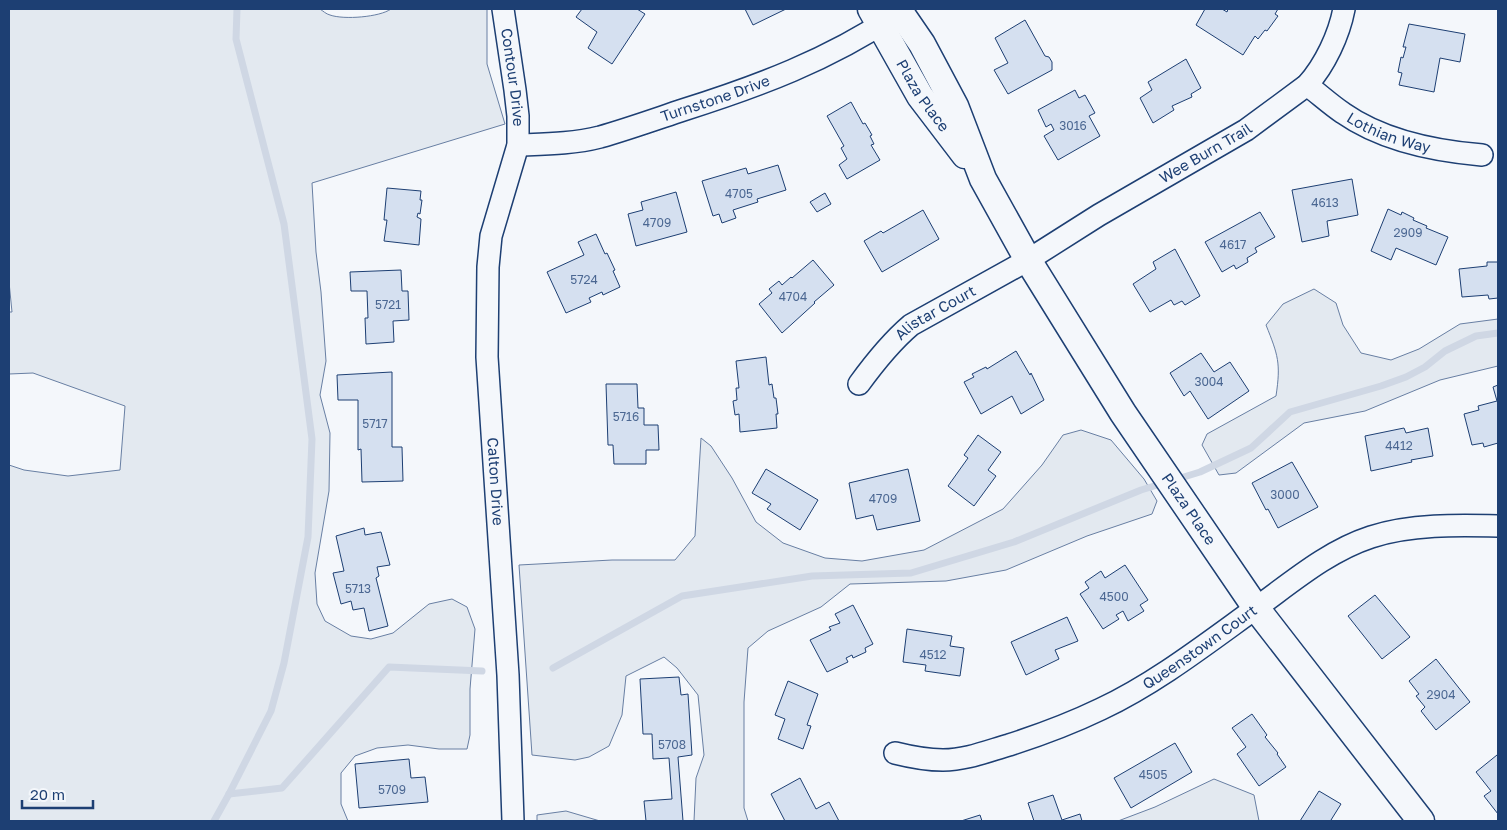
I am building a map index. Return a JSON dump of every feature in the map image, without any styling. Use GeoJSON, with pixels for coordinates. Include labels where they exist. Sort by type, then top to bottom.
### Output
{"type":"FeatureCollection","features":[{"type":"Feature","properties":{"kind":"street","name":"Contour Drive"},"geometry":{"type":"LineString","coordinates":[[503,9],[518,116],[518,145]]}},
{"type":"Feature","properties":{"kind":"street","name":"Wee Burn Trail"},"geometry":{"type":"LineString","coordinates":[[1028,260],[1077,228],[1246,130],[1307,85],[1314,77],[1329,51],[1344,9]]}},
{"type":"Feature","properties":{"kind":"street","name":"Turnstone Drive"},"geometry":{"type":"LineString","coordinates":[[518,145],[561,144],[600,137],[735,94],[810,64],[887,14]]}},
{"type":"Feature","properties":{"kind":"street","name":"Plaza Place"},"geometry":{"type":"LineString","coordinates":[[887,14],[920,96],[983,178],[1028,260],[1123,413],[1256,608],[1421,821]]}},
{"type":"Feature","properties":{"kind":"street","name":"Lothian Way"},"geometry":{"type":"LineString","coordinates":[[1307,85],[1344,114],[1380,133],[1426,148],[1482,156]]}},
{"type":"Feature","properties":{"kind":"street","name":"Calton Drive"},"geometry":{"type":"LineString","coordinates":[[513,821],[508,675],[487,325],[488,267],[491,236],[518,145]]}},
{"type":"Feature","properties":{"kind":"street","name":"Alistar Court"},"geometry":{"type":"LineString","coordinates":[[859,384],[896,338],[911,325],[1028,260]]}},
{"type":"Feature","properties":{"kind":"street","name":"Queenstown Court"},"geometry":{"type":"LineString","coordinates":[[895,753],[924,759],[945,760],[976,755],[1043,733],[1101,710],[1172,668],[1293,580],[1331,555],[1370,537],[1398,529],[1498,526]]}},
{"type":"Feature","properties":{"kind":"shaded area"},"geometry":{"type":"Polygon","coordinates":[[[9,9],[320,9],[336,17],[353,17],[371,16],[391,9],[487,9],[487,64],[505,124],[312,183],[326,361],[320,395],[330,433],[329,491],[315,573],[317,604],[325,621],[351,636],[371,639],[393,633],[429,604],[452,599],[467,607],[475,629],[470,689],[470,735],[467,749],[439,749],[408,745],[377,748],[355,756],[341,773],[341,804],[348,821],[9,821],[9,465],[24,470],[68,476],[120,470],[125,406],[33,373],[9,374],[9,312],[12,312],[9,282],[9,9]]]}},
{"type":"Feature","properties":{"kind":"shaded area"},"geometry":{"type":"Polygon","coordinates":[[[1314,289],[1336,303],[1343,325],[1361,353],[1391,360],[1419,349],[1460,324],[1498,319],[1498,366],[1440,380],[1365,411],[1304,423],[1236,473],[1219,475],[1202,445],[1207,434],[1276,396],[1277,359],[1266,325],[1283,304],[1314,289]]]}},
{"type":"Feature","properties":{"kind":"shaded area"},"geometry":{"type":"Polygon","coordinates":[[[1081,430],[1111,440],[1144,479],[1157,501],[1152,514],[1087,536],[1006,570],[946,581],[850,584],[821,607],[768,631],[748,648],[744,702],[744,808],[748,821],[694,821],[696,778],[704,755],[698,695],[677,668],[664,657],[626,676],[622,715],[609,746],[589,757],[575,760],[532,755],[519,565],[612,560],[675,560],[695,536],[701,438],[711,446],[732,478],[756,522],[783,543],[825,558],[862,561],[924,550],[1003,509],[1042,465],[1063,435],[1081,430]]]}},
{"type":"Feature","properties":{"kind":"shaded area"},"geometry":{"type":"Polygon","coordinates":[[[1214,779],[1254,795],[1259,821],[1118,821],[1155,807],[1214,779]]]}},
{"type":"Feature","properties":{"kind":"shaded area"},"geometry":{"type":"Polygon","coordinates":[[[566,811],[600,821],[537,821],[537,815],[566,811]]]}},
{"type":"Feature","properties":{"kind":"building"},"geometry":{"type":"Polygon","coordinates":[[[582,9],[637,9],[645,14],[612,64],[588,48],[597,32],[576,17],[582,9]]]}},
{"type":"Feature","properties":{"kind":"building"},"geometry":{"type":"Polygon","coordinates":[[[745,9],[786,9],[753,25],[745,9]]]}},
{"type":"Feature","properties":{"kind":"building"},"geometry":{"type":"Polygon","coordinates":[[[1205,9],[1222,9],[1227,12],[1228,9],[1278,9],[1275,14],[1278,16],[1267,31],[1265,30],[1258,39],[1255,36],[1243,55],[1196,25],[1205,9]]]}},
{"type":"Feature","properties":{"kind":"building"},"geometry":{"type":"Polygon","coordinates":[[[1025,20],[1045,56],[1049,57],[1052,62],[1052,70],[1008,94],[994,70],[1008,63],[995,38],[1025,20]]]}},
{"type":"Feature","properties":{"kind":"building"},"geometry":{"type":"Polygon","coordinates":[[[1409,24],[1465,34],[1460,62],[1440,58],[1434,92],[1399,85],[1402,73],[1398,72],[1401,57],[1403,58],[1406,47],[1403,47],[1409,24]]]}},
{"type":"Feature","properties":{"kind":"building"},"geometry":{"type":"Polygon","coordinates":[[[1186,59],[1201,88],[1191,94],[1192,97],[1172,106],[1174,110],[1153,123],[1140,98],[1152,90],[1148,82],[1186,59]]]}},
{"type":"Feature","properties":{"kind":"building"},"geometry":{"type":"Polygon","coordinates":[[[1075,90],[1079,98],[1085,95],[1095,113],[1089,116],[1100,136],[1058,160],[1044,136],[1054,130],[1051,124],[1046,127],[1038,110],[1075,90]]]}},
{"type":"Feature","properties":{"kind":"building"},"geometry":{"type":"Polygon","coordinates":[[[851,102],[863,124],[865,123],[872,135],[870,136],[874,144],[871,145],[880,160],[847,179],[839,165],[847,159],[841,148],[844,146],[827,116],[851,102]]]}},
{"type":"Feature","properties":{"kind":"building"},"geometry":{"type":"Polygon","coordinates":[[[778,165],[786,190],[757,199],[758,202],[733,210],[736,218],[722,223],[719,214],[713,216],[702,181],[746,168],[748,174],[778,165]]]}},
{"type":"Feature","properties":{"kind":"building"},"geometry":{"type":"Polygon","coordinates":[[[1352,179],[1358,215],[1327,221],[1329,236],[1302,242],[1292,190],[1352,179]]]}},
{"type":"Feature","properties":{"kind":"building"},"geometry":{"type":"Polygon","coordinates":[[[387,188],[421,191],[420,214],[418,213],[417,217],[421,219],[419,245],[384,241],[387,220],[384,220],[387,188]]]}},
{"type":"Feature","properties":{"kind":"building"},"geometry":{"type":"Polygon","coordinates":[[[676,192],[687,232],[636,246],[628,214],[643,210],[641,202],[676,192]]]}},
{"type":"Feature","properties":{"kind":"building"},"geometry":{"type":"Polygon","coordinates":[[[825,193],[831,204],[817,212],[810,202],[825,193]]]}},
{"type":"Feature","properties":{"kind":"building"},"geometry":{"type":"Polygon","coordinates":[[[1388,209],[1401,215],[1402,212],[1414,218],[1413,220],[1427,226],[1426,228],[1448,237],[1436,265],[1396,248],[1391,260],[1371,251],[1388,209]]]}},
{"type":"Feature","properties":{"kind":"building"},"geometry":{"type":"Polygon","coordinates":[[[923,210],[939,239],[882,272],[864,241],[881,231],[883,233],[923,210]]]}},
{"type":"Feature","properties":{"kind":"building"},"geometry":{"type":"Polygon","coordinates":[[[1260,212],[1275,237],[1255,248],[1257,252],[1247,258],[1248,262],[1236,269],[1234,265],[1222,272],[1205,242],[1260,212]]]}},
{"type":"Feature","properties":{"kind":"building"},"geometry":{"type":"Polygon","coordinates":[[[596,234],[615,270],[613,271],[620,287],[603,295],[602,292],[589,298],[591,302],[566,313],[547,272],[584,255],[578,242],[596,234]]]}},
{"type":"Feature","properties":{"kind":"building"},"geometry":{"type":"Polygon","coordinates":[[[1175,249],[1200,296],[1185,305],[1182,301],[1174,305],[1171,300],[1150,312],[1133,284],[1156,269],[1153,262],[1175,249]]]}},
{"type":"Feature","properties":{"kind":"building"},"geometry":{"type":"Polygon","coordinates":[[[813,260],[834,285],[782,333],[759,304],[772,293],[769,289],[779,281],[782,285],[813,260]]]}},
{"type":"Feature","properties":{"kind":"building"},"geometry":{"type":"Polygon","coordinates":[[[1487,262],[1498,262],[1498,298],[1489,299],[1488,295],[1462,297],[1459,269],[1487,266],[1487,262]]]}},
{"type":"Feature","properties":{"kind":"building"},"geometry":{"type":"Polygon","coordinates":[[[401,270],[402,291],[408,291],[409,320],[393,321],[394,342],[366,344],[365,318],[368,318],[367,291],[351,291],[350,272],[401,270]]]}},
{"type":"Feature","properties":{"kind":"building"},"geometry":{"type":"Polygon","coordinates":[[[1016,351],[1030,375],[1031,373],[1044,400],[1021,414],[1012,396],[981,414],[964,382],[974,377],[972,374],[986,367],[987,369],[1016,351]]]}},
{"type":"Feature","properties":{"kind":"building"},"geometry":{"type":"Polygon","coordinates":[[[1201,353],[1214,372],[1230,362],[1249,391],[1208,419],[1190,391],[1184,396],[1170,373],[1201,353]]]}},
{"type":"Feature","properties":{"kind":"building"},"geometry":{"type":"Polygon","coordinates":[[[766,357],[769,385],[772,384],[774,398],[776,398],[777,428],[740,432],[739,414],[735,415],[733,401],[737,400],[736,388],[739,388],[736,361],[766,357]]]}},
{"type":"Feature","properties":{"kind":"building"},"geometry":{"type":"Polygon","coordinates":[[[392,372],[392,447],[402,447],[403,481],[362,482],[361,449],[358,450],[358,400],[338,400],[337,375],[392,372]]]}},
{"type":"Feature","properties":{"kind":"building"},"geometry":{"type":"Polygon","coordinates":[[[606,384],[637,384],[638,408],[644,408],[644,425],[658,425],[659,450],[646,450],[646,464],[614,464],[613,445],[608,445],[606,384]]]}},
{"type":"Feature","properties":{"kind":"building"},"geometry":{"type":"Polygon","coordinates":[[[1498,385],[1498,443],[1484,447],[1483,443],[1472,445],[1464,414],[1479,410],[1478,406],[1497,401],[1493,387],[1498,385]]]}},
{"type":"Feature","properties":{"kind":"building"},"geometry":{"type":"Polygon","coordinates":[[[1404,428],[1406,433],[1428,428],[1433,456],[1371,471],[1365,436],[1404,428]]]}},
{"type":"Feature","properties":{"kind":"building"},"geometry":{"type":"Polygon","coordinates":[[[978,435],[1001,452],[988,470],[996,476],[974,506],[948,486],[968,458],[964,455],[978,435]]]}},
{"type":"Feature","properties":{"kind":"building"},"geometry":{"type":"Polygon","coordinates":[[[1292,462],[1318,507],[1278,528],[1252,483],[1292,462]]]}},
{"type":"Feature","properties":{"kind":"building"},"geometry":{"type":"Polygon","coordinates":[[[766,469],[818,500],[800,530],[767,509],[771,504],[752,493],[766,469]]]}},
{"type":"Feature","properties":{"kind":"building"},"geometry":{"type":"Polygon","coordinates":[[[908,469],[920,521],[877,530],[873,515],[856,519],[849,483],[908,469]]]}},
{"type":"Feature","properties":{"kind":"building"},"geometry":{"type":"Polygon","coordinates":[[[364,528],[365,535],[381,532],[390,565],[377,567],[379,576],[376,578],[388,626],[369,631],[364,608],[353,610],[351,601],[341,604],[333,573],[344,571],[336,536],[364,528]]]}},
{"type":"Feature","properties":{"kind":"building"},"geometry":{"type":"Polygon","coordinates":[[[1125,565],[1148,600],[1140,605],[1144,611],[1128,621],[1123,611],[1116,615],[1119,619],[1103,629],[1080,594],[1089,588],[1085,582],[1101,571],[1105,578],[1125,565]]]}},
{"type":"Feature","properties":{"kind":"building"},"geometry":{"type":"Polygon","coordinates":[[[1375,595],[1410,637],[1382,659],[1348,616],[1375,595]]]}},
{"type":"Feature","properties":{"kind":"building"},"geometry":{"type":"Polygon","coordinates":[[[853,605],[873,644],[865,648],[866,652],[853,658],[852,655],[846,658],[848,662],[827,672],[810,640],[831,630],[829,627],[840,623],[835,614],[853,605]]]}},
{"type":"Feature","properties":{"kind":"building"},"geometry":{"type":"Polygon","coordinates":[[[1067,617],[1078,641],[1055,650],[1059,659],[1026,675],[1011,642],[1067,617]]]}},
{"type":"Feature","properties":{"kind":"building"},"geometry":{"type":"Polygon","coordinates":[[[907,629],[952,636],[950,646],[964,648],[960,676],[925,671],[926,665],[903,662],[907,629]]]}},
{"type":"Feature","properties":{"kind":"building"},"geometry":{"type":"Polygon","coordinates":[[[1436,659],[1470,702],[1436,730],[1421,711],[1425,707],[1416,696],[1419,694],[1409,681],[1436,659]]]}},
{"type":"Feature","properties":{"kind":"building"},"geometry":{"type":"Polygon","coordinates":[[[679,677],[681,695],[688,694],[692,755],[678,757],[683,821],[646,821],[644,801],[672,799],[669,758],[653,759],[652,734],[643,734],[640,679],[679,677]]]}},
{"type":"Feature","properties":{"kind":"building"},"geometry":{"type":"Polygon","coordinates":[[[788,681],[818,694],[807,725],[811,726],[803,749],[778,739],[785,719],[775,715],[788,681]]]}},
{"type":"Feature","properties":{"kind":"building"},"geometry":{"type":"Polygon","coordinates":[[[1252,714],[1286,767],[1259,786],[1237,754],[1246,747],[1232,728],[1252,714]]]}},
{"type":"Feature","properties":{"kind":"building"},"geometry":{"type":"Polygon","coordinates":[[[1175,743],[1192,772],[1131,808],[1114,778],[1175,743]]]}},
{"type":"Feature","properties":{"kind":"building"},"geometry":{"type":"Polygon","coordinates":[[[1497,755],[1498,814],[1484,796],[1491,791],[1476,772],[1497,755]]]}},
{"type":"Feature","properties":{"kind":"building"},"geometry":{"type":"Polygon","coordinates":[[[409,759],[411,778],[425,777],[428,802],[359,808],[355,764],[409,759]]]}},
{"type":"Feature","properties":{"kind":"building"},"geometry":{"type":"Polygon","coordinates":[[[800,778],[816,809],[829,802],[839,821],[785,821],[771,794],[800,778]]]}},
{"type":"Feature","properties":{"kind":"building"},"geometry":{"type":"Polygon","coordinates":[[[1319,791],[1341,804],[1331,820],[1333,821],[1300,821],[1319,791]]]}},
{"type":"Feature","properties":{"kind":"building"},"geometry":{"type":"Polygon","coordinates":[[[1053,795],[1062,820],[1080,814],[1082,821],[1034,821],[1028,803],[1053,795]]]}},
{"type":"Feature","properties":{"kind":"building"},"geometry":{"type":"Polygon","coordinates":[[[980,815],[982,821],[961,821],[980,815]]]}},
{"type":"Feature","properties":{"kind":"waterway"},"geometry":{"type":"LineString","coordinates":[[214,821],[271,711],[284,663],[308,537],[312,439],[284,224],[236,39],[237,9]]}},
{"type":"Feature","properties":{"kind":"waterway"},"geometry":{"type":"LineString","coordinates":[[1174,480],[1200,472],[1251,448],[1290,412],[1406,377],[1425,367],[1445,351],[1476,336],[1498,333]]}},
{"type":"Feature","properties":{"kind":"waterway"},"geometry":{"type":"LineString","coordinates":[[553,668],[682,596],[812,576],[911,573],[1014,542],[1141,490],[1164,483]]}},
{"type":"Feature","properties":{"kind":"waterway"},"geometry":{"type":"LineString","coordinates":[[229,794],[282,788],[389,667],[482,671]]}}]}
